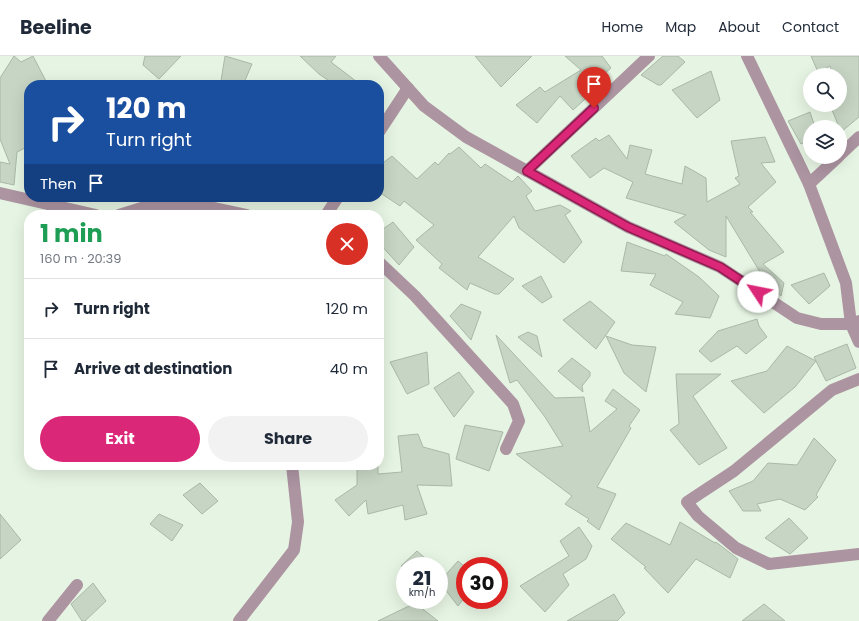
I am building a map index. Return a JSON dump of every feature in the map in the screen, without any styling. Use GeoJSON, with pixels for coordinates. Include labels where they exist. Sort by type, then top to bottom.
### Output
{"type":"FeatureCollection","features":[{"type":"Feature","properties":{"kind":"street"},"geometry":{"type":"LineString","coordinates":[[379,56],[424,106],[466,138],[628,227],[720,267],[797,318],[821,324],[855,322]]}},
{"type":"Feature","properties":{"kind":"street"},"geometry":{"type":"LineString","coordinates":[[527,171],[649,56]]}},
{"type":"Feature","properties":{"kind":"street"},"geometry":{"type":"LineString","coordinates":[[747,56],[809,184],[846,283],[859,342]]}},
{"type":"Feature","properties":{"kind":"street"},"geometry":{"type":"LineString","coordinates":[[384,124],[408,88]]}},
{"type":"Feature","properties":{"kind":"street"},"geometry":{"type":"LineString","coordinates":[[847,148],[859,137]]}},
{"type":"Feature","properties":{"kind":"street"},"geometry":{"type":"LineString","coordinates":[[809,184],[830,164]]}},
{"type":"Feature","properties":{"kind":"street"},"geometry":{"type":"LineString","coordinates":[[0,192],[24,198]]}},
{"type":"Feature","properties":{"kind":"street"},"geometry":{"type":"LineString","coordinates":[[42,202],[75,210]]}},
{"type":"Feature","properties":{"kind":"street"},"geometry":{"type":"LineString","coordinates":[[135,210],[151,205],[196,204],[224,210]]}},
{"type":"Feature","properties":{"kind":"street"},"geometry":{"type":"LineString","coordinates":[[384,267],[415,296],[513,404],[519,421],[506,449]]}},
{"type":"Feature","properties":{"kind":"street"},"geometry":{"type":"LineString","coordinates":[[859,379],[832,390],[734,471],[687,502],[698,516],[736,548],[769,564],[859,554]]}},
{"type":"Feature","properties":{"kind":"street"},"geometry":{"type":"LineString","coordinates":[[239,621],[294,550],[298,522],[293,470]]}},
{"type":"Feature","properties":{"kind":"street"},"geometry":{"type":"LineString","coordinates":[[48,621],[77,585]]}},
{"type":"Feature","properties":{"kind":"building"},"geometry":{"type":"Polygon","coordinates":[[[14,56],[21,62],[33,56],[45,80],[24,80],[24,148],[17,152],[14,185],[0,182],[0,162],[10,164],[0,139],[0,78],[14,56]]]}},
{"type":"Feature","properties":{"kind":"building"},"geometry":{"type":"Polygon","coordinates":[[[145,56],[181,56],[159,79],[143,65],[145,56]]]}},
{"type":"Feature","properties":{"kind":"building"},"geometry":{"type":"Polygon","coordinates":[[[225,56],[252,64],[245,80],[221,80],[225,56]]]}},
{"type":"Feature","properties":{"kind":"building"},"geometry":{"type":"Polygon","coordinates":[[[300,56],[336,56],[331,62],[354,80],[328,80],[300,56]]]}},
{"type":"Feature","properties":{"kind":"building"},"geometry":{"type":"Polygon","coordinates":[[[475,56],[532,56],[501,87],[475,56]]]}},
{"type":"Feature","properties":{"kind":"building"},"geometry":{"type":"Polygon","coordinates":[[[565,56],[602,56],[611,68],[589,86],[594,91],[573,110],[560,96],[537,123],[516,105],[540,87],[545,92],[581,70],[565,56]]]}},
{"type":"Feature","properties":{"kind":"building"},"geometry":{"type":"Polygon","coordinates":[[[663,56],[678,56],[685,62],[661,85],[658,85],[641,75],[663,56]]]}},
{"type":"Feature","properties":{"kind":"building"},"geometry":{"type":"Polygon","coordinates":[[[811,56],[859,56],[859,117],[847,127],[847,120],[836,120],[833,112],[847,112],[847,68],[831,68],[830,66],[826,68],[816,68],[811,56]]]}},
{"type":"Feature","properties":{"kind":"building"},"geometry":{"type":"Polygon","coordinates":[[[711,71],[720,100],[697,118],[672,90],[711,71]]]}},
{"type":"Feature","properties":{"kind":"building"},"geometry":{"type":"Polygon","coordinates":[[[810,112],[813,120],[803,120],[803,143],[801,144],[788,121],[810,112]]]}},
{"type":"Feature","properties":{"kind":"building"},"geometry":{"type":"Polygon","coordinates":[[[609,135],[627,159],[630,145],[652,150],[645,174],[682,184],[685,166],[706,178],[707,202],[740,184],[735,178],[739,176],[731,141],[765,137],[775,162],[761,163],[776,182],[748,207],[753,212],[750,212],[784,252],[763,264],[784,283],[781,296],[761,278],[763,277],[726,216],[726,257],[709,250],[674,222],[686,215],[626,198],[633,182],[604,168],[590,178],[571,156],[596,138],[599,141],[609,135]]]}},
{"type":"Feature","properties":{"kind":"building"},"geometry":{"type":"Polygon","coordinates":[[[459,147],[481,168],[485,164],[512,182],[518,176],[532,191],[526,196],[535,211],[560,205],[571,211],[565,215],[582,242],[564,263],[519,228],[514,216],[478,257],[514,279],[499,294],[495,294],[470,283],[467,290],[439,268],[442,264],[416,240],[434,225],[404,201],[400,206],[384,195],[384,162],[392,156],[417,179],[435,162],[438,165],[449,153],[450,154],[459,147]]]}},
{"type":"Feature","properties":{"kind":"building"},"geometry":{"type":"Polygon","coordinates":[[[393,222],[414,247],[399,265],[384,248],[384,228],[393,222]]]}},
{"type":"Feature","properties":{"kind":"building"},"geometry":{"type":"Polygon","coordinates":[[[627,242],[665,256],[666,254],[699,277],[719,296],[710,318],[675,314],[683,302],[650,285],[656,274],[621,271],[627,242]]]}},
{"type":"Feature","properties":{"kind":"building"},"geometry":{"type":"Polygon","coordinates":[[[824,273],[830,286],[809,304],[791,285],[824,273]]]}},
{"type":"Feature","properties":{"kind":"building"},"geometry":{"type":"Polygon","coordinates":[[[541,276],[552,297],[542,303],[522,286],[541,276]]]}},
{"type":"Feature","properties":{"kind":"building"},"geometry":{"type":"Polygon","coordinates":[[[590,301],[615,322],[596,349],[563,320],[590,301]]]}},
{"type":"Feature","properties":{"kind":"building"},"geometry":{"type":"Polygon","coordinates":[[[461,304],[481,312],[471,340],[450,316],[461,304]]]}},
{"type":"Feature","properties":{"kind":"building"},"geometry":{"type":"Polygon","coordinates":[[[757,319],[759,326],[767,337],[746,354],[737,346],[711,362],[699,351],[718,331],[757,319]]]}},
{"type":"Feature","properties":{"kind":"building"},"geometry":{"type":"Polygon","coordinates":[[[528,332],[537,336],[542,357],[518,337],[528,332]]]}},
{"type":"Feature","properties":{"kind":"building"},"geometry":{"type":"Polygon","coordinates":[[[496,335],[555,398],[584,397],[590,432],[617,409],[605,401],[613,389],[640,410],[629,426],[631,428],[597,487],[616,494],[599,530],[587,521],[589,519],[565,504],[572,496],[516,454],[563,446],[545,417],[517,380],[510,383],[496,335]]]}},
{"type":"Feature","properties":{"kind":"building"},"geometry":{"type":"Polygon","coordinates":[[[606,336],[632,345],[656,347],[646,392],[624,373],[606,336]]]}},
{"type":"Feature","properties":{"kind":"building"},"geometry":{"type":"Polygon","coordinates":[[[847,344],[856,368],[826,381],[814,357],[847,344]]]}},
{"type":"Feature","properties":{"kind":"building"},"geometry":{"type":"Polygon","coordinates":[[[787,346],[816,361],[795,387],[764,413],[731,381],[767,371],[787,346]]]}},
{"type":"Feature","properties":{"kind":"building"},"geometry":{"type":"Polygon","coordinates":[[[427,352],[429,384],[407,394],[390,362],[427,352]]]}},
{"type":"Feature","properties":{"kind":"building"},"geometry":{"type":"Polygon","coordinates":[[[572,358],[590,372],[590,376],[582,386],[583,392],[558,371],[572,358]]]}},
{"type":"Feature","properties":{"kind":"building"},"geometry":{"type":"Polygon","coordinates":[[[459,372],[474,392],[454,417],[434,388],[459,372]]]}},
{"type":"Feature","properties":{"kind":"building"},"geometry":{"type":"Polygon","coordinates":[[[676,374],[721,374],[693,396],[727,448],[699,465],[670,430],[679,424],[676,374]]]}},
{"type":"Feature","properties":{"kind":"building"},"geometry":{"type":"Polygon","coordinates":[[[465,425],[503,432],[489,471],[456,459],[465,425]]]}},
{"type":"Feature","properties":{"kind":"building"},"geometry":{"type":"Polygon","coordinates":[[[418,434],[423,447],[449,454],[452,486],[417,485],[427,514],[405,520],[403,505],[368,514],[366,500],[349,516],[335,500],[357,485],[357,470],[378,470],[378,474],[402,472],[398,436],[418,434]]]}},
{"type":"Feature","properties":{"kind":"building"},"geometry":{"type":"Polygon","coordinates":[[[814,438],[836,460],[816,495],[818,497],[805,510],[780,499],[757,504],[761,511],[743,511],[729,491],[753,481],[768,463],[797,465],[814,438]]]}},
{"type":"Feature","properties":{"kind":"building"},"geometry":{"type":"Polygon","coordinates":[[[200,483],[218,501],[202,514],[183,495],[200,483]]]}},
{"type":"Feature","properties":{"kind":"building"},"geometry":{"type":"Polygon","coordinates":[[[0,514],[21,540],[0,559],[0,514]]]}},
{"type":"Feature","properties":{"kind":"building"},"geometry":{"type":"Polygon","coordinates":[[[159,514],[183,525],[172,541],[150,524],[159,514]]]}},
{"type":"Feature","properties":{"kind":"building"},"geometry":{"type":"Polygon","coordinates":[[[789,518],[808,538],[790,554],[765,538],[789,518]]]}},
{"type":"Feature","properties":{"kind":"building"},"geometry":{"type":"Polygon","coordinates":[[[680,522],[715,543],[716,542],[738,559],[730,578],[696,559],[668,593],[644,568],[646,567],[611,539],[626,523],[670,545],[680,522]]]}},
{"type":"Feature","properties":{"kind":"building"},"geometry":{"type":"Polygon","coordinates":[[[579,527],[592,546],[586,559],[563,574],[569,585],[545,612],[520,586],[569,556],[560,541],[579,527]]]}},
{"type":"Feature","properties":{"kind":"building"},"geometry":{"type":"Polygon","coordinates":[[[417,551],[424,557],[411,557],[417,551]]]}},
{"type":"Feature","properties":{"kind":"building"},"geometry":{"type":"Polygon","coordinates":[[[456,563],[456,603],[448,593],[448,572],[456,563]]]}},
{"type":"Feature","properties":{"kind":"building"},"geometry":{"type":"Polygon","coordinates":[[[93,583],[106,601],[85,621],[82,621],[71,604],[93,583]]]}},
{"type":"Feature","properties":{"kind":"building"},"geometry":{"type":"Polygon","coordinates":[[[614,594],[625,613],[617,621],[567,621],[614,594]]]}},
{"type":"Feature","properties":{"kind":"building"},"geometry":{"type":"Polygon","coordinates":[[[764,604],[785,621],[742,621],[764,604]]]}},
{"type":"Feature","properties":{"kind":"building"},"geometry":{"type":"Polygon","coordinates":[[[403,609],[423,609],[438,621],[378,621],[403,609]]]}},
{"type":"Feature","properties":{"kind":"route"},"geometry":{"type":"LineString","coordinates":[[594,108],[527,171],[628,227],[720,267],[758,292]]}}]}
